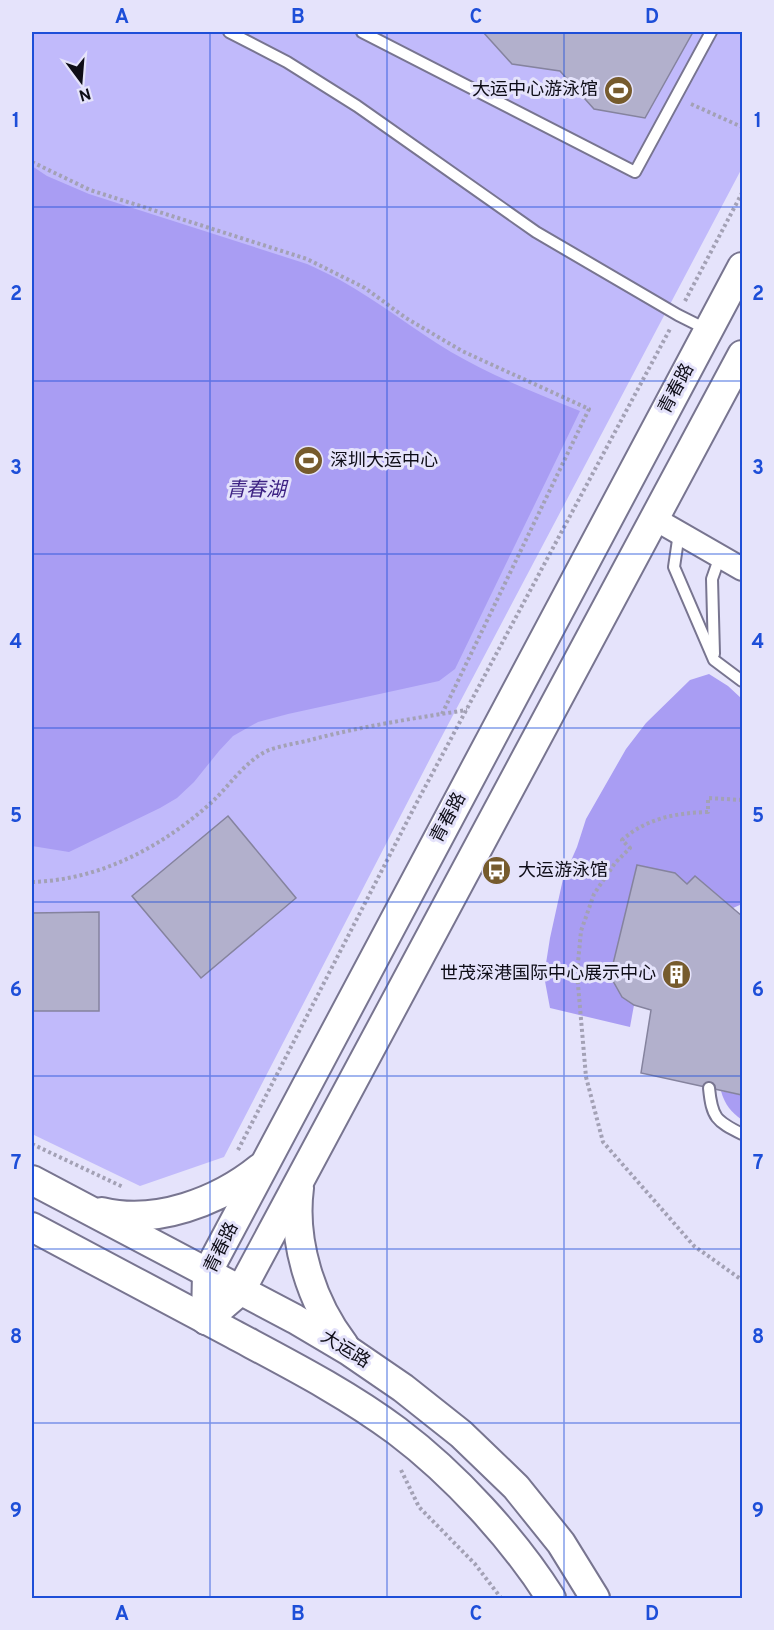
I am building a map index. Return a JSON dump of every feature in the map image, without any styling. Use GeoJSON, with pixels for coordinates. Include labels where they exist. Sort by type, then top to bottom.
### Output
{"type":"FeatureCollection","features":[{"type":"Feature","properties":{"kind":"street","name":"青春路"},"geometry":{"type":"LineString","coordinates":[[206,1320],[207,1273],[742,267]]}},
{"type":"Feature","properties":{"kind":"street","name":"青春路"},"geometry":{"type":"LineString","coordinates":[[206,1320],[241,1290],[300,1180],[667,526],[742,355]]}},
{"type":"Feature","properties":{"kind":"street"},"geometry":{"type":"LineString","coordinates":[[667,526],[742,569]]}},
{"type":"Feature","properties":{"kind":"street"},"geometry":{"type":"LineString","coordinates":[[86,1209],[113,1215],[139,1216],[167,1212],[219,1194],[246,1180],[265,1163]]}},
{"type":"Feature","properties":{"kind":"street","name":"大运路"},"geometry":{"type":"LineString","coordinates":[[32,1180],[295,1319],[349,1351],[403,1388],[460,1434],[516,1486],[561,1543],[595,1599]]}},
{"type":"Feature","properties":{"kind":"street"},"geometry":{"type":"LineString","coordinates":[[300,1180],[298,1225],[308,1271],[323,1311],[349,1351]]}},
{"type":"Feature","properties":{"kind":"street"},"geometry":{"type":"LineString","coordinates":[[32,1227],[300,1369],[398,1432],[449,1477],[497,1526],[541,1582],[551,1599]]}},
{"type":"Feature","properties":{"kind":"lane"},"geometry":{"type":"LineString","coordinates":[[229,32],[287,62],[357,106],[536,232],[678,315],[709,330]]}},
{"type":"Feature","properties":{"kind":"lane"},"geometry":{"type":"LineString","coordinates":[[362,32],[635,172],[711,32]]}},
{"type":"Feature","properties":{"kind":"lane"},"geometry":{"type":"LineString","coordinates":[[667,526],[674,567],[714,660],[742,681]]}},
{"type":"Feature","properties":{"kind":"lane"},"geometry":{"type":"LineString","coordinates":[[714,660],[712,579],[720,556]]}},
{"type":"Feature","properties":{"kind":"lane"},"geometry":{"type":"LineString","coordinates":[[709,1088],[711,1110],[725,1125],[742,1134]]}},
{"type":"Feature","properties":{"kind":"path"},"geometry":{"type":"LineString","coordinates":[[675,97],[742,127]]}},
{"type":"Feature","properties":{"kind":"path"},"geometry":{"type":"LineString","coordinates":[[32,162],[90,190],[308,259],[365,288],[406,318],[462,351],[589,409],[442,714]]}},
{"type":"Feature","properties":{"kind":"path"},"geometry":{"type":"LineString","coordinates":[[235,1156],[411,815],[742,193]]}},
{"type":"Feature","properties":{"kind":"path"},"geometry":{"type":"LineString","coordinates":[[32,882],[54,881],[106,869],[162,842],[211,802],[243,769],[268,751],[365,726],[468,710]]}},
{"type":"Feature","properties":{"kind":"path"},"geometry":{"type":"LineString","coordinates":[[742,800],[708,798],[708,812],[680,813],[655,820],[635,829],[622,840],[630,848],[615,863],[594,894],[581,931],[577,973],[586,1077],[603,1142],[694,1246],[742,1280]]}},
{"type":"Feature","properties":{"kind":"path"},"geometry":{"type":"LineString","coordinates":[[32,1144],[129,1190]]}},
{"type":"Feature","properties":{"kind":"path"},"geometry":{"type":"LineString","coordinates":[[398,1462],[418,1507],[475,1564],[501,1599]]}},
{"type":"Feature","properties":{"kind":"shaded area","name":"深圳大运中心"},"geometry":{"type":"Polygon","coordinates":[[[32,32],[742,32],[742,168],[432,755],[224,1157],[140,1186],[32,1134],[32,32]]]}},
{"type":"Feature","properties":{"kind":"water","name":"青春湖"},"geometry":{"type":"Polygon","coordinates":[[[32,166],[47,176],[89,194],[307,264],[354,288],[467,361],[514,384],[580,411],[455,669],[439,681],[258,722],[233,736],[194,782],[177,798],[69,852],[32,846],[32,166]]]}},
{"type":"Feature","properties":{"kind":"water"},"geometry":{"type":"Polygon","coordinates":[[[709,674],[728,686],[742,699],[742,904],[733,908],[695,876],[687,884],[675,873],[637,865],[612,968],[613,981],[634,1005],[630,1027],[550,1008],[544,976],[550,938],[563,879],[586,819],[626,749],[646,723],[690,680],[709,674]]]}},
{"type":"Feature","properties":{"kind":"water"},"geometry":{"type":"Polygon","coordinates":[[[721,1091],[742,1095],[742,1120],[729,1108],[721,1091]]]}},
{"type":"Feature","properties":{"kind":"building","name":"大运中心游泳馆"},"geometry":{"type":"Polygon","coordinates":[[[483,32],[693,32],[645,118],[594,109],[560,71],[512,64],[483,32]]]}},
{"type":"Feature","properties":{"kind":"building"},"geometry":{"type":"Polygon","coordinates":[[[228,816],[296,898],[201,978],[132,896],[228,816]]]}},
{"type":"Feature","properties":{"kind":"building","name":"世茂深港国际中心展示中心"},"geometry":{"type":"Polygon","coordinates":[[[637,865],[675,873],[687,884],[695,876],[742,916],[742,1095],[641,1073],[651,1010],[634,1005],[622,997],[613,981],[612,968],[637,865]]]}},
{"type":"Feature","properties":{"kind":"building"},"geometry":{"type":"Polygon","coordinates":[[[99,912],[99,1011],[32,1011],[32,913],[99,912]]]}},
{"type":"Feature","properties":{"kind":"place","name":"大运中心游泳馆"},"geometry":{"type":"Point","coordinates":[619,90]}},
{"type":"Feature","properties":{"kind":"place","name":"深圳大运中心"},"geometry":{"type":"Point","coordinates":[309,461]}},
{"type":"Feature","properties":{"kind":"place","name":"大运游泳馆"},"geometry":{"type":"Point","coordinates":[497,871]}},
{"type":"Feature","properties":{"kind":"place","name":"世茂深港国际中心展示中心"},"geometry":{"type":"Point","coordinates":[677,974]}}]}
